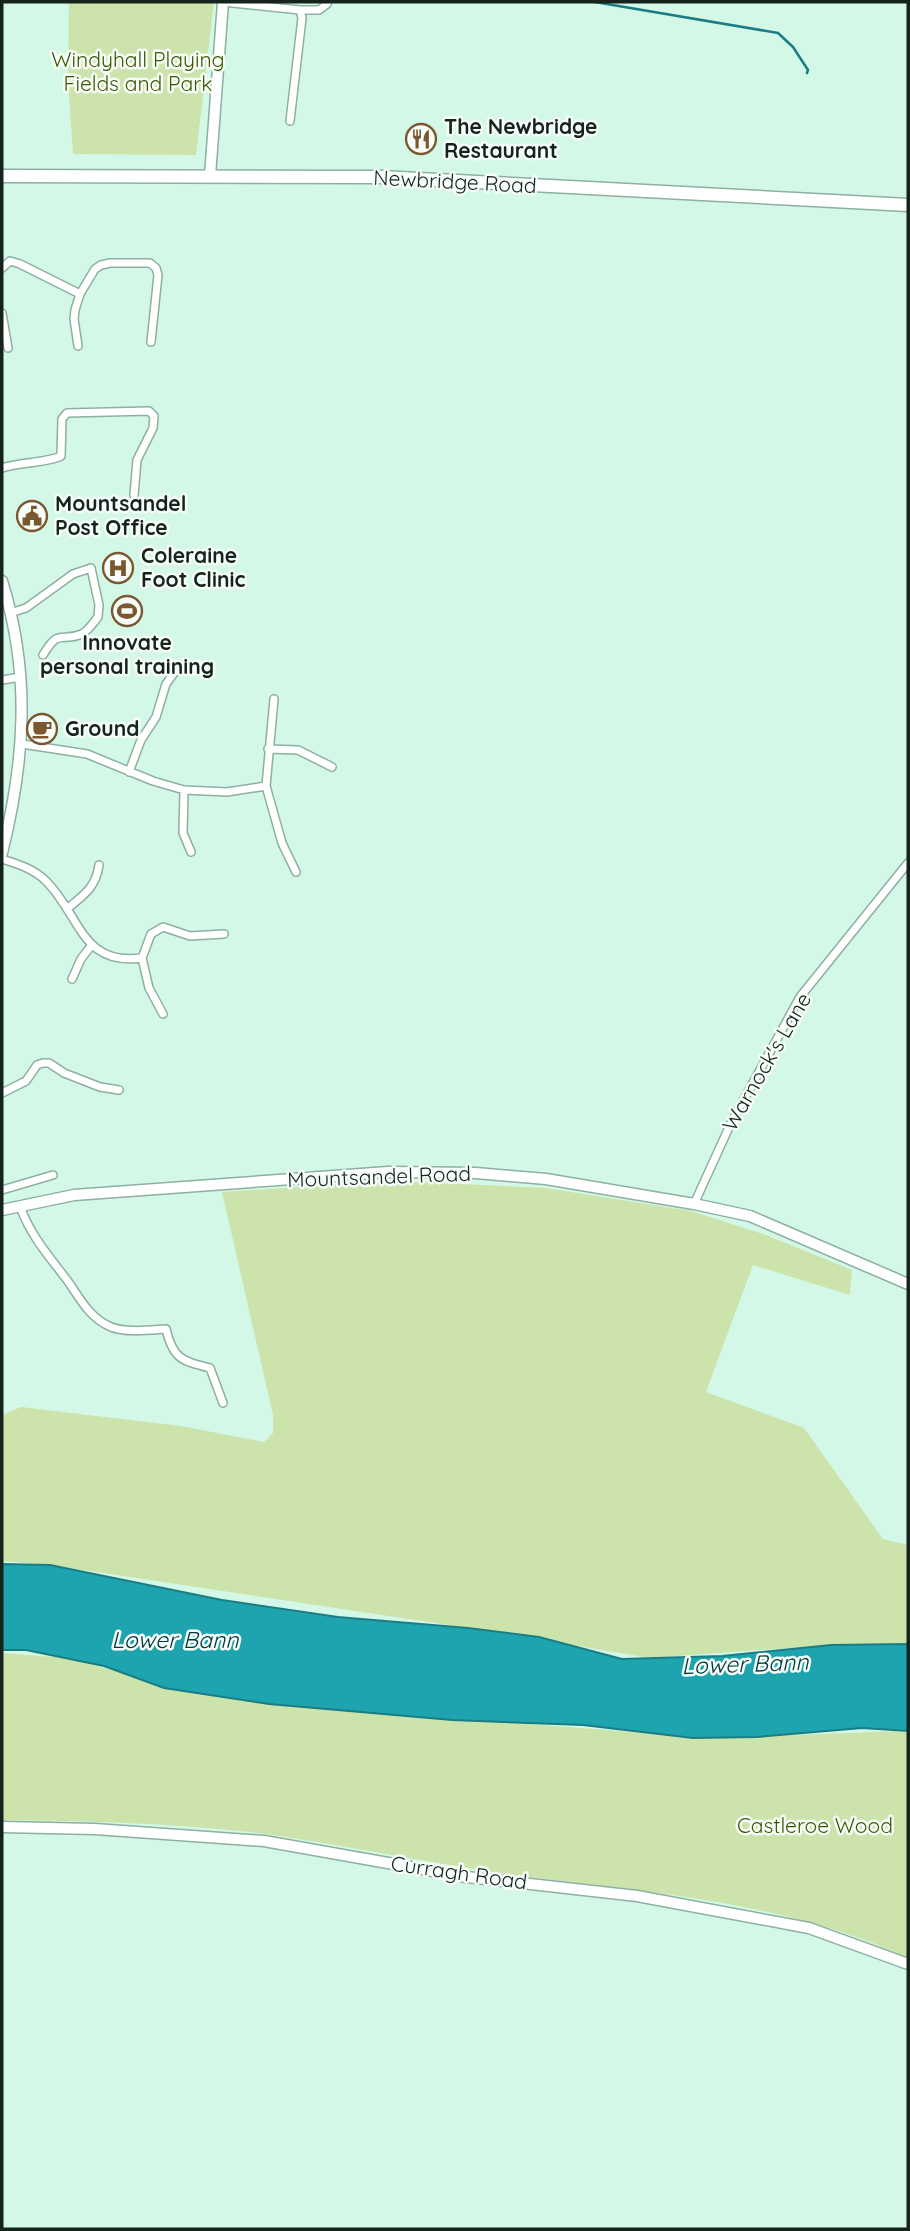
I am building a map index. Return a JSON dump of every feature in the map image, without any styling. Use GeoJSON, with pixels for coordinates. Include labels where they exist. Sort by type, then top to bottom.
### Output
{"type":"FeatureCollection","features":[{"type":"Feature","properties":{"kind":"highway","name":"Newbridge Road"},"geometry":{"type":"LineString","coordinates":[[2,176],[381,177],[908,205]]}},
{"type":"Feature","properties":{"kind":"street"},"geometry":{"type":"LineString","coordinates":[[210,176],[223,2],[300,10],[319,10],[327,4]]}},
{"type":"Feature","properties":{"kind":"street"},"geometry":{"type":"LineString","coordinates":[[290,121],[302,18],[300,10]]}},
{"type":"Feature","properties":{"kind":"street"},"geometry":{"type":"LineString","coordinates":[[2,268],[10,261],[20,264],[80,294]]}},
{"type":"Feature","properties":{"kind":"street"},"geometry":{"type":"LineString","coordinates":[[78,346],[74,319],[80,294],[94,269],[101,265],[154,265],[158,275],[151,342]]}},
{"type":"Feature","properties":{"kind":"street"},"geometry":{"type":"LineString","coordinates":[[2,313],[8,348]]}},
{"type":"Feature","properties":{"kind":"street"},"geometry":{"type":"LineString","coordinates":[[2,468],[61,456],[64,414],[149,411],[154,416],[153,428],[137,460],[134,495]]}},
{"type":"Feature","properties":{"kind":"street"},"geometry":{"type":"LineString","coordinates":[[10,613],[26,608],[73,574],[90,568],[99,605],[98,617],[82,634],[60,636],[51,641],[43,655]]}},
{"type":"Feature","properties":{"kind":"street"},"geometry":{"type":"LineString","coordinates":[[2,581],[20,677],[22,744],[14,804],[2,853]]}},
{"type":"Feature","properties":{"kind":"street"},"geometry":{"type":"LineString","coordinates":[[129,772],[141,740],[156,717],[166,684],[180,665]]}},
{"type":"Feature","properties":{"kind":"street"},"geometry":{"type":"LineString","coordinates":[[2,680],[20,677]]}},
{"type":"Feature","properties":{"kind":"street"},"geometry":{"type":"LineString","coordinates":[[274,699],[266,786],[282,843],[296,872]]}},
{"type":"Feature","properties":{"kind":"street"},"geometry":{"type":"LineString","coordinates":[[22,744],[87,754],[129,772],[184,790],[227,792],[266,786]]}},
{"type":"Feature","properties":{"kind":"street"},"geometry":{"type":"LineString","coordinates":[[268,749],[298,750],[332,766]]}},
{"type":"Feature","properties":{"kind":"street"},"geometry":{"type":"LineString","coordinates":[[184,790],[183,833],[191,852]]}},
{"type":"Feature","properties":{"kind":"street"},"geometry":{"type":"LineString","coordinates":[[2,803],[14,804]]}},
{"type":"Feature","properties":{"kind":"street"},"geometry":{"type":"LineString","coordinates":[[2,859],[37,873],[45,880],[68,908],[91,946],[106,956],[126,960],[142,958]]}},
{"type":"Feature","properties":{"kind":"street","name":"Warnock's Lane"},"geometry":{"type":"LineString","coordinates":[[694,1204],[731,1123],[800,997],[908,863]]}},
{"type":"Feature","properties":{"kind":"street"},"geometry":{"type":"LineString","coordinates":[[68,908],[90,890],[97,878],[99,865]]}},
{"type":"Feature","properties":{"kind":"street"},"geometry":{"type":"LineString","coordinates":[[163,1014],[149,988],[142,958],[151,934],[163,927],[190,936],[224,934]]}},
{"type":"Feature","properties":{"kind":"street"},"geometry":{"type":"LineString","coordinates":[[72,979],[81,959],[91,946]]}},
{"type":"Feature","properties":{"kind":"street"},"geometry":{"type":"LineString","coordinates":[[2,1093],[26,1082],[37,1065],[43,1063],[49,1063],[64,1073],[100,1087],[119,1090]]}},
{"type":"Feature","properties":{"kind":"street","name":"Mountsandel Road"},"geometry":{"type":"LineString","coordinates":[[2,1210],[74,1195],[388,1172],[476,1173],[546,1179],[750,1216],[908,1284]]}},
{"type":"Feature","properties":{"kind":"street"},"geometry":{"type":"LineString","coordinates":[[2,1190],[53,1174]]}},
{"type":"Feature","properties":{"kind":"street"},"geometry":{"type":"LineString","coordinates":[[20,1206],[39,1246],[94,1317],[113,1328],[166,1329],[171,1347],[183,1361],[210,1368],[223,1404]]}},
{"type":"Feature","properties":{"kind":"street","name":"Curragh Road"},"geometry":{"type":"LineString","coordinates":[[2,1827],[95,1829],[264,1841],[467,1877],[637,1896],[809,1928],[908,1964]]}},
{"type":"Feature","properties":{"kind":"green space","name":"Windyhall Playing Fields and Park"},"geometry":{"type":"Polygon","coordinates":[[[69,2],[214,2],[196,155],[73,154],[68,80],[69,2]]]}},
{"type":"Feature","properties":{"kind":"green space"},"geometry":{"type":"Polygon","coordinates":[[[393,1181],[546,1188],[691,1211],[766,1235],[852,1270],[850,1295],[753,1265],[706,1392],[804,1428],[883,1539],[908,1545],[908,1652],[831,1645],[650,1658],[50,1565],[2,1561],[2,1415],[21,1407],[181,1426],[264,1442],[273,1433],[273,1415],[222,1192],[393,1181]]]}},
{"type":"Feature","properties":{"kind":"green space","name":"Castleroe Wood"},"geometry":{"type":"Polygon","coordinates":[[[2,1653],[66,1658],[202,1694],[325,1709],[716,1738],[908,1732],[908,1958],[860,1938],[811,1923],[660,1893],[506,1874],[250,1832],[126,1823],[2,1820],[2,1653]]]}},
{"type":"Feature","properties":{"kind":"water","name":"Lower Bann"},"geometry":{"type":"Polygon","coordinates":[[[2,1564],[50,1565],[222,1600],[338,1617],[539,1637],[622,1659],[722,1656],[831,1645],[908,1644],[908,1731],[862,1728],[757,1737],[693,1738],[583,1725],[452,1720],[269,1704],[164,1688],[104,1666],[26,1650],[2,1650],[2,1564]]]}},
{"type":"Feature","properties":{"kind":"waterway"},"geometry":{"type":"LineString","coordinates":[[595,2],[778,33],[793,47],[808,70],[807,73]]}},
{"type":"Feature","properties":{"kind":"place","name":"The Newbridge Restaurant"},"geometry":{"type":"Point","coordinates":[421,139]}},
{"type":"Feature","properties":{"kind":"place","name":"Mountsandel Post Office"},"geometry":{"type":"Point","coordinates":[32,516]}},
{"type":"Feature","properties":{"kind":"place","name":"Coleraine Foot Clinic"},"geometry":{"type":"Point","coordinates":[118,568]}},
{"type":"Feature","properties":{"kind":"place","name":"Innovate personal training"},"geometry":{"type":"Point","coordinates":[127,611]}},
{"type":"Feature","properties":{"kind":"place","name":"Ground"},"geometry":{"type":"Point","coordinates":[42,729]}}]}
